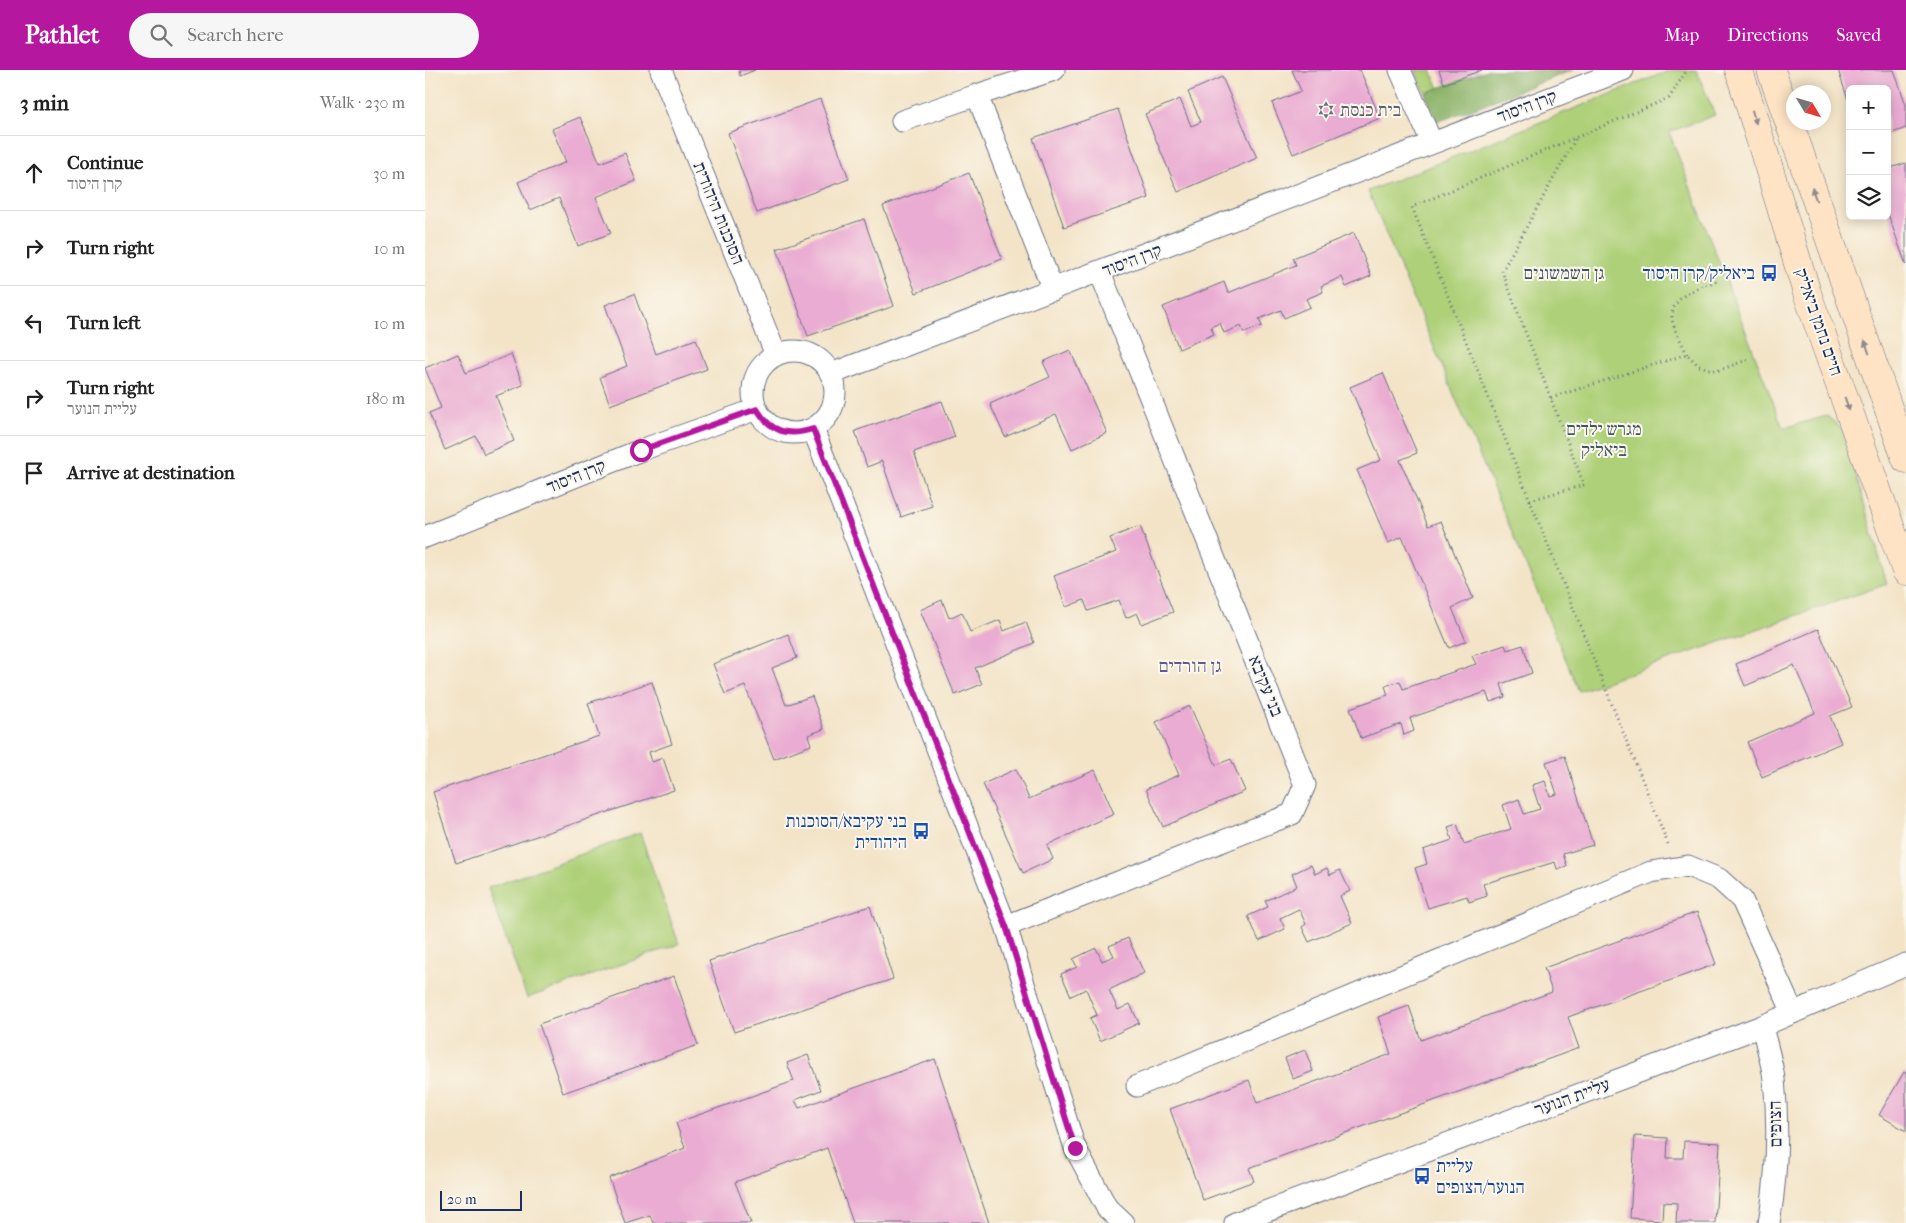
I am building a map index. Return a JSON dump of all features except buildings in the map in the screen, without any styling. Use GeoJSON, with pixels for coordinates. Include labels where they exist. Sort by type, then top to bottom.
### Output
{"type":"FeatureCollection","features":[{"type":"Feature","properties":{"kind":"street","name":"הסוכנות היהודית"},"geometry":{"type":"LineString","coordinates":[[661,70],[776,355]]}},
{"type":"Feature","properties":{"kind":"street"},"geometry":{"type":"LineString","coordinates":[[902,120],[1054,70]]}},
{"type":"Feature","properties":{"kind":"street"},"geometry":{"type":"LineString","coordinates":[[1400,70],[1432,143]]}},
{"type":"Feature","properties":{"kind":"street","name":"קרן היסוד"},"geometry":{"type":"LineString","coordinates":[[831,374],[1623,70]]}},
{"type":"Feature","properties":{"kind":"street","name":"חיים נחמן ביאליק"},"geometry":{"type":"LineString","coordinates":[[1739,70],[1807,293],[1906,572]]}},
{"type":"Feature","properties":{"kind":"street"},"geometry":{"type":"LineString","coordinates":[[1771,70],[1906,459]]}},
{"type":"Feature","properties":{"kind":"street"},"geometry":{"type":"LineString","coordinates":[[977,94],[1053,290]]}},
{"type":"Feature","properties":{"kind":"street","name":"בני עקיבא"},"geometry":{"type":"LineString","coordinates":[[1006,926],[1292,814],[1305,785],[1100,272]]}},
{"type":"Feature","properties":{"kind":"street"},"geometry":{"type":"LineString","coordinates":[[801,352],[814,356],[824,364],[831,374],[835,386],[835,399],[831,411],[823,422],[813,429],[800,433],[787,433],[774,428],[764,420],[757,409],[753,397],[754,384],[762,368],[776,355],[801,352]]}},
{"type":"Feature","properties":{"kind":"street","name":"קרן היסוד"},"geometry":{"type":"LineString","coordinates":[[425,537],[641,450],[757,409]]}},
{"type":"Feature","properties":{"kind":"street"},"geometry":{"type":"LineString","coordinates":[[813,429],[1006,926],[1075,1148],[1107,1208],[1123,1223]]}},
{"type":"Feature","properties":{"kind":"street"},"geometry":{"type":"LineString","coordinates":[[1137,1086],[1651,872],[1688,866],[1719,879],[1741,900],[1793,1013]]}},
{"type":"Feature","properties":{"kind":"street","name":"עליית הנוער"},"geometry":{"type":"LineString","coordinates":[[1235,1223],[1762,1026],[1906,964]]}},
{"type":"Feature","properties":{"kind":"street","name":"הצופים"},"geometry":{"type":"LineString","coordinates":[[1762,1026],[1774,1078],[1777,1134],[1774,1197],[1769,1223]]}},
{"type":"Feature","properties":{"kind":"path"},"geometry":{"type":"LineString","coordinates":[[1669,845],[1412,207],[1669,98],[1687,70]]}},
{"type":"Feature","properties":{"kind":"path"},"geometry":{"type":"LineString","coordinates":[[1530,500],[1584,485],[1502,271],[1576,138]]}},
{"type":"Feature","properties":{"kind":"path"},"geometry":{"type":"LineString","coordinates":[[1717,281],[1694,288],[1677,303],[1672,317],[1687,354],[1699,366],[1717,371],[1749,359]]}},
{"type":"Feature","properties":{"kind":"path"},"geometry":{"type":"LineString","coordinates":[[1551,398],[1687,354]]}},
{"type":"Feature","properties":{"kind":"green space"},"geometry":{"type":"Polygon","coordinates":[[[1415,70],[1431,70],[1446,105],[1433,110],[1415,70]]]}},
{"type":"Feature","properties":{"kind":"green space"},"geometry":{"type":"Polygon","coordinates":[[[1487,70],[1573,70],[1437,122],[1425,93],[1487,70]]]}},
{"type":"Feature","properties":{"kind":"green space","name":"גן השמשונים"},"geometry":{"type":"Polygon","coordinates":[[[1671,70],[1696,70],[1715,115],[1669,132],[1783,428],[1827,416],[1843,430],[1887,584],[1579,691],[1368,191],[1671,70]]]}},
{"type":"Feature","properties":{"kind":"green space"},"geometry":{"type":"Polygon","coordinates":[[[640,833],[679,944],[527,998],[488,888],[640,833]]]}},
{"type":"Feature","properties":{"kind":"place","name":"בית כנסת"},"geometry":{"type":"Point","coordinates":[1326,110]}},
{"type":"Feature","properties":{"kind":"place","name":"ביאליק/קרן היסוד"},"geometry":{"type":"Point","coordinates":[1769,273]}},
{"type":"Feature","properties":{"kind":"place","name":"בני עקיבא/הסוכנות היהודית"},"geometry":{"type":"Point","coordinates":[921,831]}},
{"type":"Feature","properties":{"kind":"place","name":"עליית הנוער/הצופים"},"geometry":{"type":"Point","coordinates":[1422,1176]}},
{"type":"Feature","properties":{"kind":"district","name":"גן הורדים"},"geometry":{"type":"Point","coordinates":[1190,665]}},
{"type":"Feature","properties":{"kind":"route"},"geometry":{"type":"LineString","coordinates":[[641,450],[757,409],[764,420],[774,428],[787,433],[800,433],[813,429],[1006,926],[1075,1148]]}},
{"type":"Feature","properties":{"kind":"park label","name":"מגרש ילדים ביאליק"},"geometry":{"type":"Point","coordinates":[1604,439]}}]}
